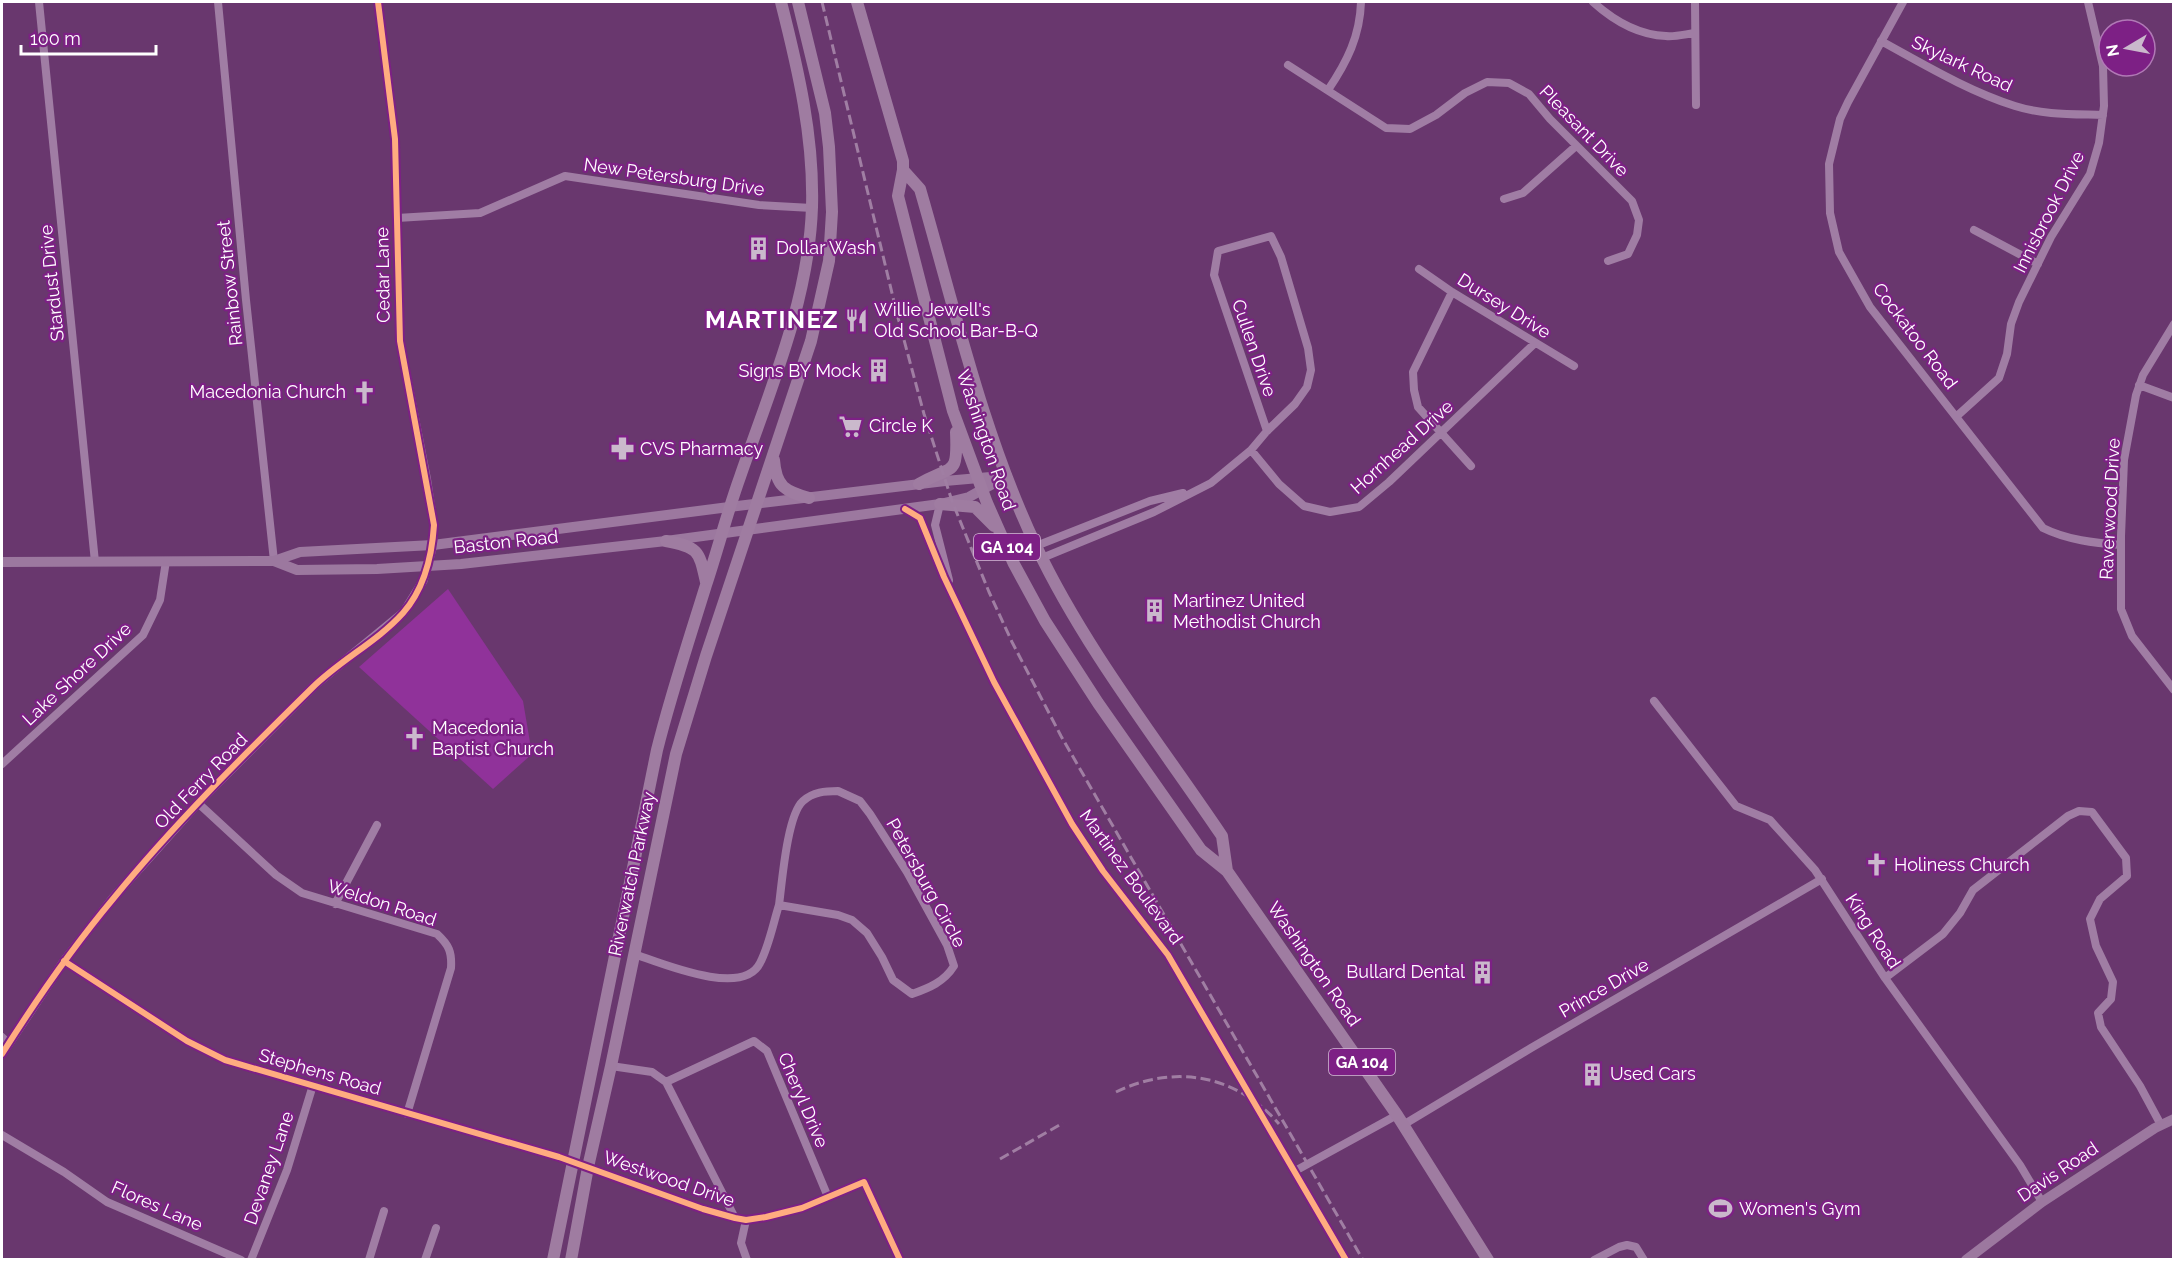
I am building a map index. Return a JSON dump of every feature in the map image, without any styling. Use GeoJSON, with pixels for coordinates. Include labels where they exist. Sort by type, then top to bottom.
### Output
{"type":"FeatureCollection","features":[{"type":"Feature","properties":{"kind":"main road","name":"Riverwatch Parkway"},"geometry":{"type":"LineString","coordinates":[[553,1260],[657,750],[681,660],[802,287],[812,208],[811,163],[806,113],[781,2]]}},
{"type":"Feature","properties":{"kind":"main road","name":"Riverwatch Parkway"},"geometry":{"type":"LineString","coordinates":[[571,1260],[588,1167],[676,754],[815,324],[828,261],[832,179],[825,113],[798,2]]}},
{"type":"Feature","properties":{"kind":"main road","name":"Washington Road"},"geometry":{"type":"LineString","coordinates":[[857,2],[903,161],[898,196],[935,347],[956,418],[980,484],[1029,592],[1070,663],[1201,850],[1227,871],[1400,1120],[1488,1260]]}},
{"type":"Feature","properties":{"kind":"main road","name":"Washington Road"},"geometry":{"type":"LineString","coordinates":[[903,170],[920,189],[977,394],[1036,546],[1093,646],[1222,836],[1227,871]]}},
{"type":"Feature","properties":{"kind":"main road"},"geometry":{"type":"LineString","coordinates":[[794,317],[815,324]]}},
{"type":"Feature","properties":{"kind":"main road"},"geometry":{"type":"LineString","coordinates":[[919,484],[949,471],[956,462],[956,418]]}},
{"type":"Feature","properties":{"kind":"main road"},"geometry":{"type":"LineString","coordinates":[[773,454],[778,482],[790,492],[809,498]]}},
{"type":"Feature","properties":{"kind":"main road","name":"Baston Road"},"geometry":{"type":"LineString","coordinates":[[2,562],[274,561],[297,570],[377,569],[461,564],[666,541],[940,504],[969,497],[980,484],[1007,476]]}},
{"type":"Feature","properties":{"kind":"main road"},"geometry":{"type":"LineString","coordinates":[[274,561],[300,552],[433,545],[919,484],[980,484]]}},
{"type":"Feature","properties":{"kind":"main road"},"geometry":{"type":"LineString","coordinates":[[940,504],[975,507],[1000,532]]}},
{"type":"Feature","properties":{"kind":"main road"},"geometry":{"type":"LineString","coordinates":[[666,541],[692,548],[700,556],[706,584]]}},
{"type":"Feature","properties":{"kind":"main road","name":"Davis Road"},"geometry":{"type":"LineString","coordinates":[[1966,1260],[2042,1202],[2161,1125],[2174,1119]]}},
{"type":"Feature","properties":{"kind":"street","name":"Stardust Drive"},"geometry":{"type":"LineString","coordinates":[[39,2],[96,562]]}},
{"type":"Feature","properties":{"kind":"street","name":"Rainbow Street"},"geometry":{"type":"LineString","coordinates":[[218,2],[274,561]]}},
{"type":"Feature","properties":{"kind":"street","name":"Cedar Lane"},"geometry":{"type":"LineString","coordinates":[[378,2],[393,113],[400,341],[427,479],[434,525],[433,545]]}},
{"type":"Feature","properties":{"kind":"street"},"geometry":{"type":"LineString","coordinates":[[1328,90],[1345,64],[1358,32],[1361,2]]}},
{"type":"Feature","properties":{"kind":"street"},"geometry":{"type":"LineString","coordinates":[[1593,2],[1610,17],[1638,31],[1666,36],[1695,33]]}},
{"type":"Feature","properties":{"kind":"street"},"geometry":{"type":"LineString","coordinates":[[1695,2],[1696,105]]}},
{"type":"Feature","properties":{"kind":"street","name":"Cockatoo Road"},"geometry":{"type":"LineString","coordinates":[[1903,2],[1840,119],[1829,164],[1830,213],[1839,252],[1870,307],[2043,528],[2056,535],[2121,546]]}},
{"type":"Feature","properties":{"kind":"street","name":"Innisbrook Drive"},"geometry":{"type":"LineString","coordinates":[[1957,416],[1999,378],[2007,354],[2011,324],[2019,302],[2051,237],[2090,174],[2099,143],[2103,115],[2103,66],[2088,2]]}},
{"type":"Feature","properties":{"kind":"street","name":"Skylark Road"},"geometry":{"type":"LineString","coordinates":[[1881,41],[1969,88],[2017,106],[2058,114],[2103,115]]}},
{"type":"Feature","properties":{"kind":"street","name":"Pleasant Drive"},"geometry":{"type":"LineString","coordinates":[[1288,65],[1386,128],[1410,129],[1436,115],[1472,89],[1487,82],[1509,83],[1529,94],[1576,146],[1632,201],[1639,220],[1637,235],[1628,254],[1608,261]]}},
{"type":"Feature","properties":{"kind":"street"},"geometry":{"type":"LineString","coordinates":[[1504,199],[1523,193],[1576,146]]}},
{"type":"Feature","properties":{"kind":"street","name":"New Petersburg Drive"},"geometry":{"type":"LineString","coordinates":[[397,218],[480,213],[565,176],[759,205],[812,208]]}},
{"type":"Feature","properties":{"kind":"street"},"geometry":{"type":"LineString","coordinates":[[1974,230],[2038,264]]}},
{"type":"Feature","properties":{"kind":"street","name":"Cullen Drive"},"geometry":{"type":"LineString","coordinates":[[1270,236],[1281,257],[1308,348],[1311,370],[1307,387],[1295,404],[1267,431],[1214,275],[1218,252],[1270,236]]}},
{"type":"Feature","properties":{"kind":"street","name":"Dursey Drive"},"geometry":{"type":"LineString","coordinates":[[1419,269],[1535,344],[1574,366]]}},
{"type":"Feature","properties":{"kind":"street"},"geometry":{"type":"LineString","coordinates":[[1452,292],[1413,372],[1414,390],[1418,407],[1471,466]]}},
{"type":"Feature","properties":{"kind":"street","name":"Raverwood Drive"},"geometry":{"type":"LineString","coordinates":[[2174,324],[2143,375],[2136,395],[2124,460],[2121,546],[2121,609],[2132,636],[2174,690]]}},
{"type":"Feature","properties":{"kind":"street","name":"Hornhead Drive"},"geometry":{"type":"LineString","coordinates":[[1251,450],[1279,484],[1304,506],[1330,512],[1359,507],[1442,433],[1535,344]]}},
{"type":"Feature","properties":{"kind":"street"},"geometry":{"type":"LineString","coordinates":[[2139,385],[2174,398]]}},
{"type":"Feature","properties":{"kind":"street"},"geometry":{"type":"LineString","coordinates":[[1042,558],[1154,512],[1211,483],[1251,450],[1267,431]]}},
{"type":"Feature","properties":{"kind":"street"},"geometry":{"type":"LineString","coordinates":[[1036,546],[1150,501],[1194,490]]}},
{"type":"Feature","properties":{"kind":"street","name":"Martinez Boulevard"},"geometry":{"type":"LineString","coordinates":[[940,504],[935,525],[951,590]]}},
{"type":"Feature","properties":{"kind":"street","name":"Martinez Boulevard"},"geometry":{"type":"LineString","coordinates":[[905,509],[920,518],[994,682],[1072,824],[1103,871],[1168,955],[1346,1260]]}},
{"type":"Feature","properties":{"kind":"street","name":"Old Ferry Road"},"geometry":{"type":"LineString","coordinates":[[2,1054],[5,1040],[113,898],[198,803],[315,685],[404,612],[423,581],[433,545]]}},
{"type":"Feature","properties":{"kind":"street","name":"Lake Shore Drive"},"geometry":{"type":"LineString","coordinates":[[2,764],[143,635],[160,600],[166,561]]}},
{"type":"Feature","properties":{"kind":"street","name":"King Road"},"geometry":{"type":"LineString","coordinates":[[1654,701],[1736,806],[1770,820],[1822,879],[1885,978],[2020,1165],[2042,1202]]}},
{"type":"Feature","properties":{"kind":"street","name":"Petersburg Circle"},"geometry":{"type":"LineString","coordinates":[[634,954],[708,978],[740,979],[759,965],[779,905],[793,818],[802,801],[819,792],[838,791],[860,801],[870,814],[907,872],[947,945],[954,966],[948,977],[912,994],[893,980],[867,933],[852,920],[838,915],[779,905]]}},
{"type":"Feature","properties":{"kind":"street","name":"Weldon Road"},"geometry":{"type":"LineString","coordinates":[[198,803],[288,885],[302,893],[437,934],[447,943],[452,955],[451,968],[407,1114]]}},
{"type":"Feature","properties":{"kind":"street"},"geometry":{"type":"LineString","coordinates":[[1885,978],[1943,934],[1960,913],[1973,890],[2068,816],[2079,811],[2092,812],[2126,858],[2127,876],[2100,899],[2090,919],[2096,946],[2113,982],[2111,999],[2098,1013],[2101,1027],[2140,1086],[2161,1125]]}},
{"type":"Feature","properties":{"kind":"street"},"geometry":{"type":"LineString","coordinates":[[335,904],[377,825]]}},
{"type":"Feature","properties":{"kind":"street","name":"Prince Drive"},"geometry":{"type":"LineString","coordinates":[[1295,1171],[1400,1120],[1570,1025],[1822,879]]}},
{"type":"Feature","properties":{"kind":"street","name":"Stephens Road"},"geometry":{"type":"LineString","coordinates":[[64,961],[187,1041],[225,1060],[588,1167]]}},
{"type":"Feature","properties":{"kind":"street","name":"Cheryl Drive"},"geometry":{"type":"LineString","coordinates":[[666,1082],[754,1041],[767,1051],[828,1197]]}},
{"type":"Feature","properties":{"kind":"street"},"geometry":{"type":"LineString","coordinates":[[611,1066],[651,1072],[666,1082],[735,1218]]}},
{"type":"Feature","properties":{"kind":"street","name":"Devaney Lane"},"geometry":{"type":"LineString","coordinates":[[251,1260],[287,1170],[313,1085]]}},
{"type":"Feature","properties":{"kind":"street","name":"Flores Lane"},"geometry":{"type":"LineString","coordinates":[[2,1135],[64,1172],[107,1202],[242,1260]]}},
{"type":"Feature","properties":{"kind":"street","name":"Westwood Drive"},"geometry":{"type":"LineString","coordinates":[[588,1167],[703,1209],[746,1220],[784,1214],[864,1182],[900,1260]]}},
{"type":"Feature","properties":{"kind":"street"},"geometry":{"type":"LineString","coordinates":[[369,1260],[384,1211]]}},
{"type":"Feature","properties":{"kind":"street"},"geometry":{"type":"LineString","coordinates":[[746,1220],[741,1243],[747,1260]]}},
{"type":"Feature","properties":{"kind":"street"},"geometry":{"type":"LineString","coordinates":[[425,1260],[436,1228]]}},
{"type":"Feature","properties":{"kind":"street"},"geometry":{"type":"LineString","coordinates":[[1594,1260],[1627,1245],[1636,1246],[1644,1260]]}},
{"type":"Feature","properties":{"kind":"shaded area"},"geometry":{"type":"Polygon","coordinates":[[[448,589],[523,701],[532,754],[493,789],[359,667],[448,589]]]}},
{"type":"Feature","properties":{"kind":"railway"},"geometry":{"type":"LineString","coordinates":[[822,2],[897,314],[924,414],[952,501],[989,592],[1061,736],[1363,1260]]}},
{"type":"Feature","properties":{"kind":"railway"},"geometry":{"type":"LineString","coordinates":[[1116,1092],[1138,1083],[1160,1078],[1203,1079],[1244,1094],[1262,1107],[1279,1124]]}},
{"type":"Feature","properties":{"kind":"railway"},"geometry":{"type":"LineString","coordinates":[[1000,1159],[1063,1123]]}},
{"type":"Feature","properties":{"kind":"cycle path"},"geometry":{"type":"LineString","coordinates":[[2,1054],[41,994],[83,936],[160,844],[312,688],[382,633],[403,613],[417,593],[426,571],[434,525],[400,341],[395,139],[378,2]]}},
{"type":"Feature","properties":{"kind":"cycle path"},"geometry":{"type":"LineString","coordinates":[[905,509],[920,518],[944,577],[994,682],[1072,824],[1103,871],[1168,955],[1346,1260]]}},
{"type":"Feature","properties":{"kind":"cycle path"},"geometry":{"type":"LineString","coordinates":[[64,961],[187,1041],[225,1060],[559,1157],[703,1209],[735,1218],[746,1220],[802,1208],[864,1182],[900,1260]]}},
{"type":"Feature","properties":{"kind":"place","name":"Dollar Wash"},"geometry":{"type":"Point","coordinates":[758,248]}},
{"type":"Feature","properties":{"kind":"place","name":"Willie Jewell's Old School Bar-B-Q"},"geometry":{"type":"Point","coordinates":[856,320]}},
{"type":"Feature","properties":{"kind":"place","name":"Signs BY Mock"},"geometry":{"type":"Point","coordinates":[879,371]}},
{"type":"Feature","properties":{"kind":"place","name":"Macedonia Church"},"geometry":{"type":"Point","coordinates":[364,392]}},
{"type":"Feature","properties":{"kind":"place","name":"Circle K"},"geometry":{"type":"Point","coordinates":[851,426]}},
{"type":"Feature","properties":{"kind":"place","name":"CVS Pharmacy"},"geometry":{"type":"Point","coordinates":[622,449]}},
{"type":"Feature","properties":{"kind":"place","name":"Martinez United Methodist Church"},"geometry":{"type":"Point","coordinates":[1155,611]}},
{"type":"Feature","properties":{"kind":"place","name":"Macedonia Baptist Church"},"geometry":{"type":"Point","coordinates":[414,738]}},
{"type":"Feature","properties":{"kind":"place","name":"Holiness Church"},"geometry":{"type":"Point","coordinates":[1876,865]}},
{"type":"Feature","properties":{"kind":"place","name":"Bullard Dental"},"geometry":{"type":"Point","coordinates":[1483,972]}},
{"type":"Feature","properties":{"kind":"place","name":"Used Cars"},"geometry":{"type":"Point","coordinates":[1592,1074]}},
{"type":"Feature","properties":{"kind":"place","name":"Women's Gym"},"geometry":{"type":"Point","coordinates":[1721,1209]}},
{"type":"Feature","properties":{"kind":"district","name":"MARTINEZ"},"geometry":{"type":"Point","coordinates":[772,320]}}]}
